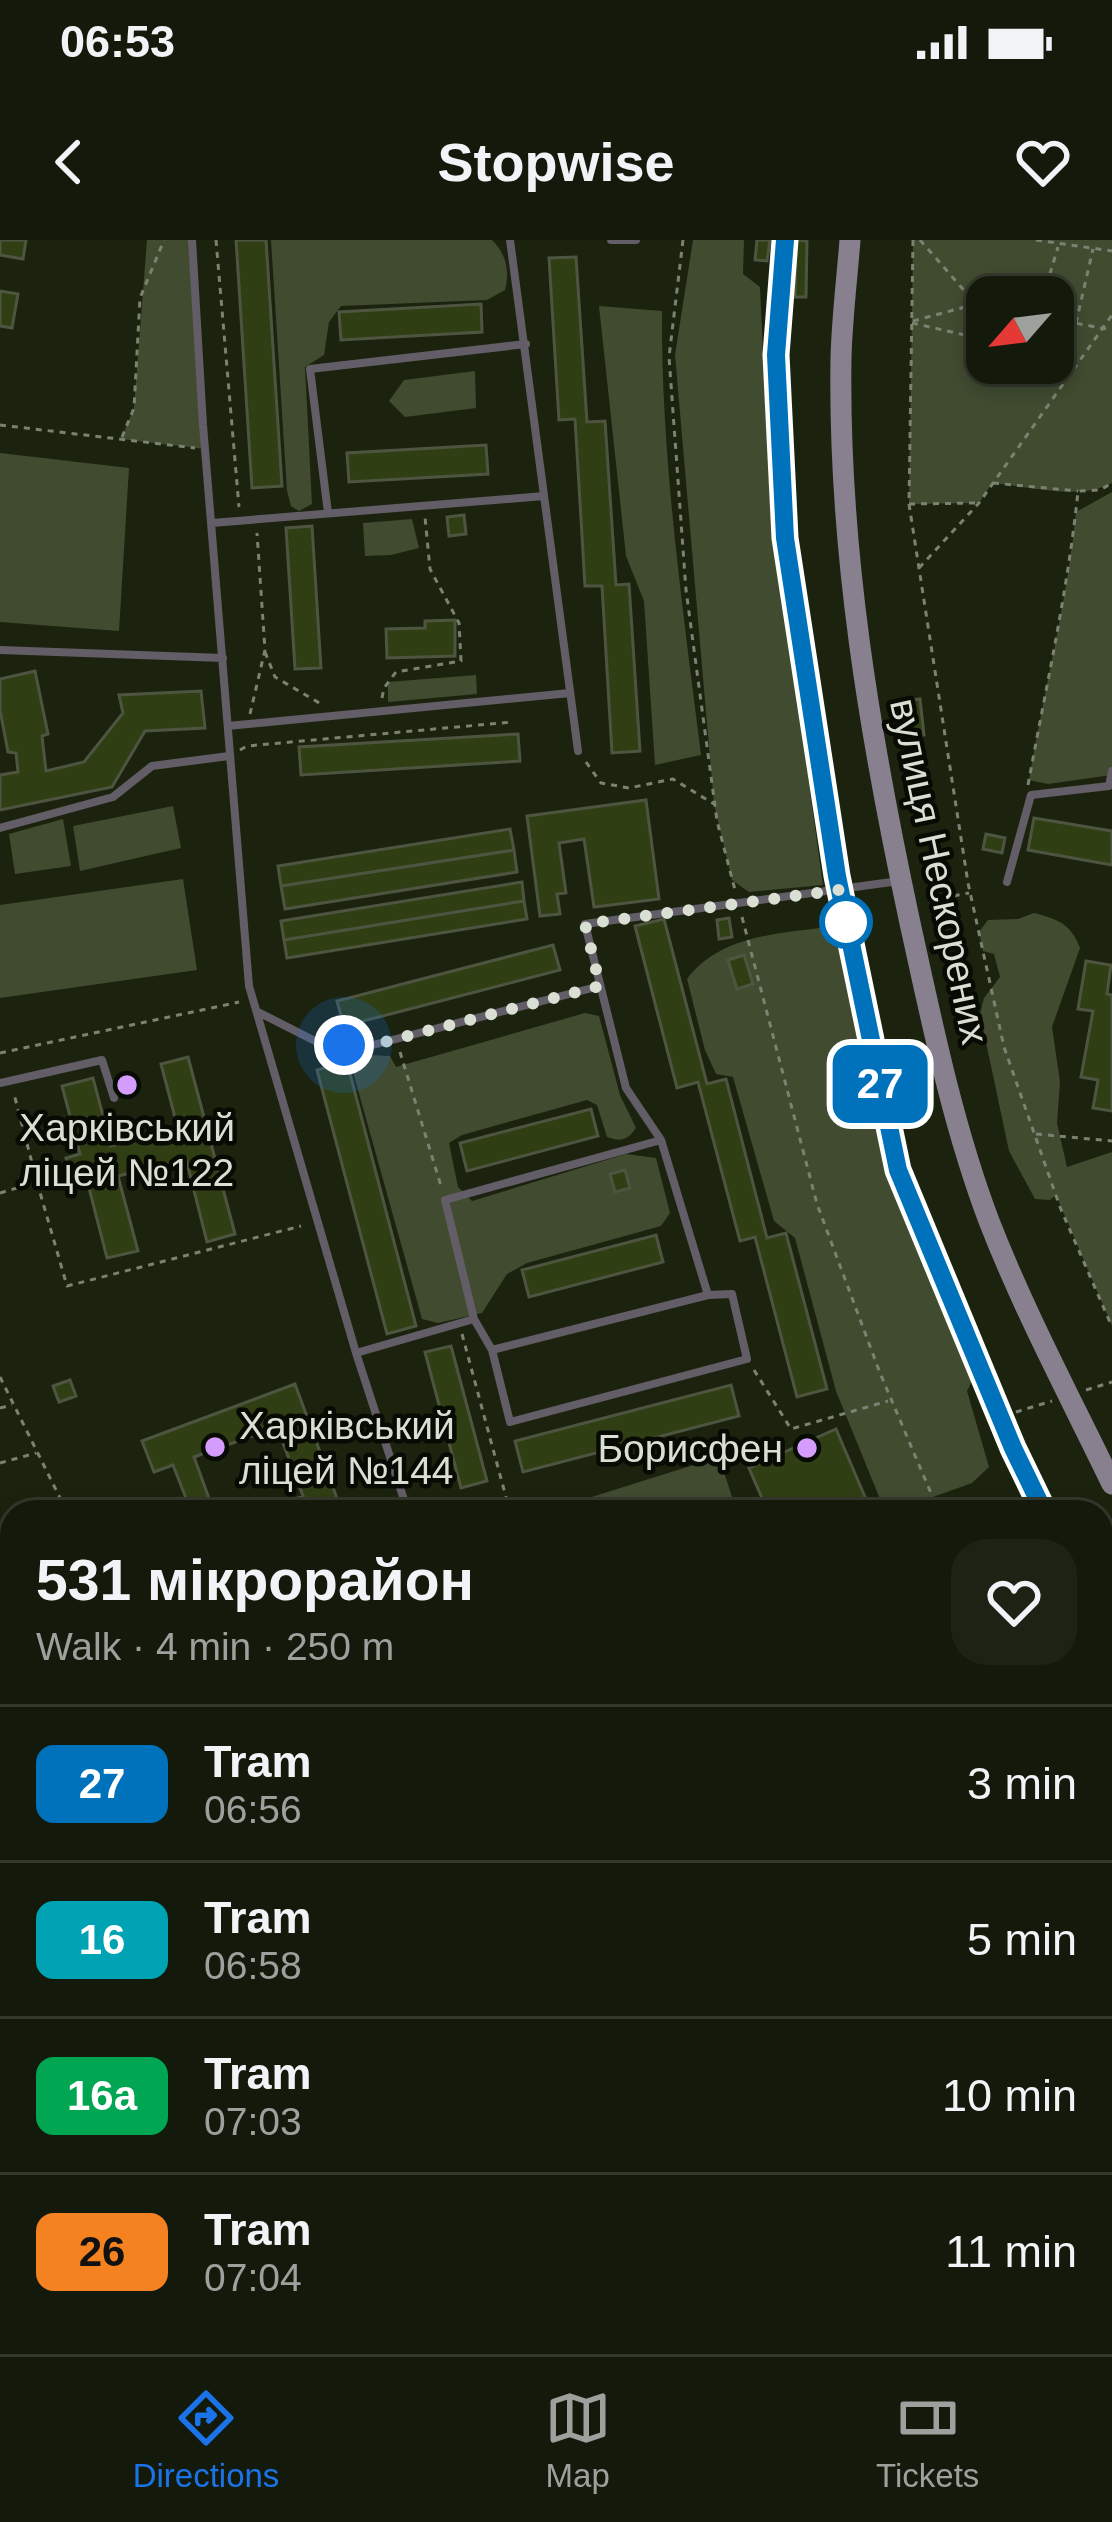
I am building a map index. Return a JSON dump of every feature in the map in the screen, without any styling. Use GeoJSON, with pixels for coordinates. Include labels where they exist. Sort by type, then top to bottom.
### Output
{"type":"FeatureCollection","features":[{"type":"Feature","properties":{"kind":"main road","name":"вулиця Нескорених"},"geometry":{"type":"LineString","coordinates":[[850,240],[841,352],[850,573],[871,733],[901,881],[931,1018],[989,1220],[1112,1484]]}},
{"type":"Feature","properties":{"kind":"lane"},"geometry":{"type":"LineString","coordinates":[[192,240],[229,756],[253,999],[404,1500]]}},
{"type":"Feature","properties":{"kind":"lane"},"geometry":{"type":"LineString","coordinates":[[510,240],[578,751]]}},
{"type":"Feature","properties":{"kind":"lane"},"geometry":{"type":"LineString","coordinates":[[610,240],[636,240]]}},
{"type":"Feature","properties":{"kind":"lane"},"geometry":{"type":"LineString","coordinates":[[328,513],[310,369],[526,344]]}},
{"type":"Feature","properties":{"kind":"lane"},"geometry":{"type":"LineString","coordinates":[[212,523],[544,496]]}},
{"type":"Feature","properties":{"kind":"lane"},"geometry":{"type":"LineString","coordinates":[[0,650],[223,658]]}},
{"type":"Feature","properties":{"kind":"lane"},"geometry":{"type":"LineString","coordinates":[[228,726],[570,693]]}},
{"type":"Feature","properties":{"kind":"lane"},"geometry":{"type":"LineString","coordinates":[[0,828],[113,796],[152,766],[229,756]]}},
{"type":"Feature","properties":{"kind":"lane"},"geometry":{"type":"LineString","coordinates":[[1007,882],[1031,795],[1108,786],[1112,771]]}},
{"type":"Feature","properties":{"kind":"lane"},"geometry":{"type":"LineString","coordinates":[[707,1294],[662,1140],[626,1088],[585,924],[901,881]]}},
{"type":"Feature","properties":{"kind":"lane"},"geometry":{"type":"LineString","coordinates":[[257,1011],[320,1043],[369,1046],[600,986]]}},
{"type":"Feature","properties":{"kind":"lane"},"geometry":{"type":"LineString","coordinates":[[0,1083],[102,1060],[114,1098]]}},
{"type":"Feature","properties":{"kind":"lane"},"geometry":{"type":"LineString","coordinates":[[492,1350],[707,1294],[731,1294],[747,1359],[510,1422],[492,1350],[474,1319],[445,1200],[662,1140]]}},
{"type":"Feature","properties":{"kind":"lane"},"geometry":{"type":"LineString","coordinates":[[356,1353],[474,1319]]}},
{"type":"Feature","properties":{"kind":"path"},"geometry":{"type":"LineString","coordinates":[[121,439],[134,408],[140,298],[164,240]]}},
{"type":"Feature","properties":{"kind":"path"},"geometry":{"type":"LineString","coordinates":[[216,240],[240,520]]}},
{"type":"Feature","properties":{"kind":"path"},"geometry":{"type":"LineString","coordinates":[[683,240],[669,357],[686,590],[714,804],[818,1204],[934,1500]]}},
{"type":"Feature","properties":{"kind":"path"},"geometry":{"type":"LineString","coordinates":[[913,240],[909,504],[970,892],[1004,1047],[1060,1207],[1112,1328]]}},
{"type":"Feature","properties":{"kind":"path"},"geometry":{"type":"LineString","coordinates":[[930,240],[922,242],[966,293]]}},
{"type":"Feature","properties":{"kind":"path"},"geometry":{"type":"LineString","coordinates":[[1036,240],[1112,251]]}},
{"type":"Feature","properties":{"kind":"path"},"geometry":{"type":"LineString","coordinates":[[1049,276],[1058,244]]}},
{"type":"Feature","properties":{"kind":"path"},"geometry":{"type":"LineString","coordinates":[[1093,249],[1076,323],[1112,331]]}},
{"type":"Feature","properties":{"kind":"path"},"geometry":{"type":"LineString","coordinates":[[910,322],[966,307]]}},
{"type":"Feature","properties":{"kind":"path"},"geometry":{"type":"LineString","coordinates":[[918,569],[979,503],[1112,315]]}},
{"type":"Feature","properties":{"kind":"path"},"geometry":{"type":"LineString","coordinates":[[910,322],[966,335]]}},
{"type":"Feature","properties":{"kind":"path"},"geometry":{"type":"LineString","coordinates":[[0,425],[205,449]]}},
{"type":"Feature","properties":{"kind":"path"},"geometry":{"type":"LineString","coordinates":[[992,483],[1078,491],[1112,484]]}},
{"type":"Feature","properties":{"kind":"path"},"geometry":{"type":"LineString","coordinates":[[1031,795],[1028,788],[1049,658],[1069,579],[1078,491]]}},
{"type":"Feature","properties":{"kind":"path"},"geometry":{"type":"LineString","coordinates":[[909,504],[979,503]]}},
{"type":"Feature","properties":{"kind":"path"},"geometry":{"type":"LineString","coordinates":[[380,711],[384,688],[396,672],[461,661],[459,623],[430,569],[424,505]]}},
{"type":"Feature","properties":{"kind":"path"},"geometry":{"type":"LineString","coordinates":[[256,520],[265,650],[275,677],[340,715]]}},
{"type":"Feature","properties":{"kind":"path"},"geometry":{"type":"LineString","coordinates":[[248,724],[265,650]]}},
{"type":"Feature","properties":{"kind":"path"},"geometry":{"type":"LineString","coordinates":[[229,756],[247,746],[512,722]]}},
{"type":"Feature","properties":{"kind":"path"},"geometry":{"type":"LineString","coordinates":[[578,751],[601,782],[629,788],[673,779],[714,804]]}},
{"type":"Feature","properties":{"kind":"path"},"geometry":{"type":"LineString","coordinates":[[930,900],[970,892]]}},
{"type":"Feature","properties":{"kind":"path"},"geometry":{"type":"LineString","coordinates":[[0,1053],[253,999]]}},
{"type":"Feature","properties":{"kind":"path"},"geometry":{"type":"LineString","coordinates":[[396,1039],[445,1200]]}},
{"type":"Feature","properties":{"kind":"path"},"geometry":{"type":"LineString","coordinates":[[11,1081],[67,1286],[301,1226]]}},
{"type":"Feature","properties":{"kind":"path"},"geometry":{"type":"LineString","coordinates":[[1035,1134],[1112,1142]]}},
{"type":"Feature","properties":{"kind":"path"},"geometry":{"type":"LineString","coordinates":[[0,1193],[37,1182]]}},
{"type":"Feature","properties":{"kind":"path"},"geometry":{"type":"LineString","coordinates":[[459,1323],[507,1500]]}},
{"type":"Feature","properties":{"kind":"path"},"geometry":{"type":"LineString","coordinates":[[747,1359],[791,1430],[891,1400]]}},
{"type":"Feature","properties":{"kind":"path"},"geometry":{"type":"LineString","coordinates":[[0,1377],[61,1500]]}},
{"type":"Feature","properties":{"kind":"path"},"geometry":{"type":"LineString","coordinates":[[1086,1390],[1112,1382]]}},
{"type":"Feature","properties":{"kind":"path"},"geometry":{"type":"LineString","coordinates":[[993,1419],[1060,1399]]}},
{"type":"Feature","properties":{"kind":"path"},"geometry":{"type":"LineString","coordinates":[[0,1408],[14,1405]]}},
{"type":"Feature","properties":{"kind":"path"},"geometry":{"type":"LineString","coordinates":[[0,1463],[38,1452]]}},
{"type":"Feature","properties":{"kind":"green space"},"geometry":{"type":"Polygon","coordinates":[[[147,240],[192,240],[205,449],[121,439],[134,408],[147,240]]]}},
{"type":"Feature","properties":{"kind":"green space"},"geometry":{"type":"Polygon","coordinates":[[[271,240],[492,240],[507,269],[505,290],[487,300],[341,306],[329,322],[324,355],[305,367],[312,504],[299,511],[291,506],[287,491],[271,240]]]}},
{"type":"Feature","properties":{"kind":"green space"},"geometry":{"type":"Polygon","coordinates":[[[693,240],[744,240],[743,274],[760,287],[770,502],[823,885],[749,892],[732,880],[714,804],[675,355],[693,240]]]}},
{"type":"Feature","properties":{"kind":"green space"},"geometry":{"type":"Polygon","coordinates":[[[913,240],[1112,240],[1112,483],[1069,492],[992,483],[979,503],[909,504],[913,240]]]}},
{"type":"Feature","properties":{"kind":"green space"},"geometry":{"type":"Polygon","coordinates":[[[599,306],[662,311],[669,478],[701,755],[655,765],[644,601],[626,556],[599,306]]]}},
{"type":"Feature","properties":{"kind":"green space"},"geometry":{"type":"Polygon","coordinates":[[[475,371],[476,408],[405,417],[389,401],[404,380],[475,371]]]}},
{"type":"Feature","properties":{"kind":"green space"},"geometry":{"type":"Polygon","coordinates":[[[0,453],[129,468],[119,631],[0,622],[0,453]]]}},
{"type":"Feature","properties":{"kind":"green space"},"geometry":{"type":"Polygon","coordinates":[[[1112,492],[1112,775],[1048,784],[1029,780],[1076,512],[1112,492]]]}},
{"type":"Feature","properties":{"kind":"green space"},"geometry":{"type":"Polygon","coordinates":[[[412,519],[419,548],[365,556],[363,523],[412,519]]]}},
{"type":"Feature","properties":{"kind":"green space"},"geometry":{"type":"Polygon","coordinates":[[[476,675],[477,694],[388,702],[388,682],[476,675]]]}},
{"type":"Feature","properties":{"kind":"green space"},"geometry":{"type":"Polygon","coordinates":[[[173,806],[181,848],[80,871],[73,826],[173,806]]]}},
{"type":"Feature","properties":{"kind":"green space"},"geometry":{"type":"Polygon","coordinates":[[[63,819],[71,866],[15,874],[9,834],[63,819]]]}},
{"type":"Feature","properties":{"kind":"green space"},"geometry":{"type":"Polygon","coordinates":[[[183,879],[197,970],[0,998],[0,905],[183,879]]]}},
{"type":"Feature","properties":{"kind":"green space"},"geometry":{"type":"Polygon","coordinates":[[[1034,913],[1063,924],[1080,948],[1052,1027],[1060,1082],[1057,1123],[1067,1167],[1112,1152],[1112,1326],[1056,1195],[1050,1200],[1035,1199],[1009,1151],[980,1014],[984,998],[1000,977],[994,954],[983,951],[979,932],[988,920],[1034,913]]]}},
{"type":"Feature","properties":{"kind":"green space"},"geometry":{"type":"Polygon","coordinates":[[[820,928],[838,931],[892,1169],[966,1354],[973,1379],[967,1391],[989,1467],[972,1483],[925,1500],[880,1500],[836,1391],[795,1238],[774,1221],[733,1077],[716,1074],[705,1050],[687,979],[730,946],[820,928]]]}},
{"type":"Feature","properties":{"kind":"green space"},"geometry":{"type":"Polygon","coordinates":[[[585,1013],[599,1016],[620,1095],[636,1128],[624,1139],[607,1137],[597,1105],[587,1100],[462,1135],[449,1143],[458,1187],[472,1201],[626,1154],[656,1158],[670,1213],[661,1226],[527,1263],[507,1274],[482,1313],[438,1323],[422,1319],[353,1072],[369,1055],[390,1056],[396,1067],[585,1013]]]}},
{"type":"Feature","properties":{"kind":"green space"},"geometry":{"type":"Polygon","coordinates":[[[719,1457],[733,1500],[582,1500],[719,1457]]]}},
{"type":"Feature","properties":{"kind":"building"},"geometry":{"type":"Polygon","coordinates":[[[0,240],[26,240],[23,259],[0,255],[0,240]]]}},
{"type":"Feature","properties":{"kind":"building"},"geometry":{"type":"Polygon","coordinates":[[[236,240],[266,240],[282,486],[252,488],[236,240]]]}},
{"type":"Feature","properties":{"kind":"building"},"geometry":{"type":"Polygon","coordinates":[[[757,240],[770,240],[767,261],[755,260],[757,240]]]}},
{"type":"Feature","properties":{"kind":"building"},"geometry":{"type":"Polygon","coordinates":[[[796,240],[807,241],[806,297],[795,297],[796,240]]]}},
{"type":"Feature","properties":{"kind":"building"},"geometry":{"type":"Polygon","coordinates":[[[576,257],[587,422],[605,421],[616,585],[629,584],[640,751],[612,753],[602,586],[585,586],[575,419],[559,420],[549,258],[576,257]]]}},
{"type":"Feature","properties":{"kind":"building"},"geometry":{"type":"Polygon","coordinates":[[[0,291],[18,294],[12,328],[0,326],[0,291]]]}},
{"type":"Feature","properties":{"kind":"building"},"geometry":{"type":"Polygon","coordinates":[[[481,304],[482,332],[341,340],[339,312],[481,304]]]}},
{"type":"Feature","properties":{"kind":"building"},"geometry":{"type":"Polygon","coordinates":[[[486,445],[488,474],[349,482],[347,453],[486,445]]]}},
{"type":"Feature","properties":{"kind":"building"},"geometry":{"type":"Polygon","coordinates":[[[464,515],[466,534],[449,536],[447,517],[464,515]]]}},
{"type":"Feature","properties":{"kind":"building"},"geometry":{"type":"Polygon","coordinates":[[[312,526],[321,668],[295,669],[286,528],[312,526]]]}},
{"type":"Feature","properties":{"kind":"building"},"geometry":{"type":"Polygon","coordinates":[[[455,620],[455,656],[387,658],[386,629],[425,628],[425,621],[455,620]]]}},
{"type":"Feature","properties":{"kind":"building"},"geometry":{"type":"Polygon","coordinates":[[[35,671],[48,734],[42,736],[46,771],[84,762],[123,713],[119,695],[201,691],[205,728],[145,731],[112,787],[0,810],[0,775],[18,772],[16,753],[8,752],[0,679],[35,671]]]}},
{"type":"Feature","properties":{"kind":"building"},"geometry":{"type":"Polygon","coordinates":[[[920,699],[924,735],[904,737],[901,701],[920,699]]]}},
{"type":"Feature","properties":{"kind":"building"},"geometry":{"type":"Polygon","coordinates":[[[518,734],[520,761],[301,775],[299,747],[518,734]]]}},
{"type":"Feature","properties":{"kind":"building"},"geometry":{"type":"Polygon","coordinates":[[[646,800],[659,899],[594,907],[584,839],[559,843],[566,893],[557,894],[560,914],[540,916],[527,816],[646,800]]]}},
{"type":"Feature","properties":{"kind":"building"},"geometry":{"type":"Polygon","coordinates":[[[1034,818],[1112,831],[1112,865],[1028,850],[1034,818]]]}},
{"type":"Feature","properties":{"kind":"building"},"geometry":{"type":"Polygon","coordinates":[[[510,829],[514,850],[281,886],[278,866],[510,829]]]}},
{"type":"Feature","properties":{"kind":"building"},"geometry":{"type":"Polygon","coordinates":[[[986,834],[1005,838],[1002,853],[983,849],[986,834]]]}},
{"type":"Feature","properties":{"kind":"building"},"geometry":{"type":"Polygon","coordinates":[[[514,850],[517,872],[285,909],[281,886],[514,850]]]}},
{"type":"Feature","properties":{"kind":"building"},"geometry":{"type":"Polygon","coordinates":[[[522,882],[524,901],[284,940],[281,921],[522,882]]]}},
{"type":"Feature","properties":{"kind":"building"},"geometry":{"type":"Polygon","coordinates":[[[524,901],[527,919],[287,958],[284,940],[524,901]]]}},
{"type":"Feature","properties":{"kind":"building"},"geometry":{"type":"Polygon","coordinates":[[[729,918],[732,937],[719,939],[717,920],[729,918]]]}},
{"type":"Feature","properties":{"kind":"building"},"geometry":{"type":"Polygon","coordinates":[[[664,919],[707,1084],[726,1079],[767,1238],[786,1233],[827,1389],[797,1397],[755,1237],[740,1241],[698,1082],[677,1088],[635,926],[664,919]]]}},
{"type":"Feature","properties":{"kind":"building"},"geometry":{"type":"Polygon","coordinates":[[[553,945],[560,970],[344,1026],[337,1001],[553,945]]]}},
{"type":"Feature","properties":{"kind":"building"},"geometry":{"type":"Polygon","coordinates":[[[744,955],[753,984],[737,989],[728,960],[744,955]]]}},
{"type":"Feature","properties":{"kind":"building"},"geometry":{"type":"Polygon","coordinates":[[[1086,961],[1111,965],[1107,994],[1112,995],[1112,1111],[1093,1108],[1098,1080],[1081,1077],[1093,1011],[1078,1009],[1086,961]]]}},
{"type":"Feature","properties":{"kind":"building"},"geometry":{"type":"Polygon","coordinates":[[[188,1057],[235,1234],[207,1242],[186,1159],[118,1176],[138,1251],[107,1258],[88,1184],[74,1188],[66,1158],[80,1154],[62,1086],[93,1078],[111,1146],[178,1129],[161,1064],[188,1057]]]}},
{"type":"Feature","properties":{"kind":"building"},"geometry":{"type":"Polygon","coordinates":[[[347,1062],[416,1326],[387,1334],[317,1070],[347,1062]]]}},
{"type":"Feature","properties":{"kind":"building"},"geometry":{"type":"Polygon","coordinates":[[[591,1109],[598,1136],[467,1171],[460,1143],[591,1109]]]}},
{"type":"Feature","properties":{"kind":"building"},"geometry":{"type":"Polygon","coordinates":[[[625,1170],[630,1188],[615,1192],[610,1174],[625,1170]]]}},
{"type":"Feature","properties":{"kind":"building"},"geometry":{"type":"Polygon","coordinates":[[[656,1235],[663,1262],[529,1297],[522,1270],[656,1235]]]}},
{"type":"Feature","properties":{"kind":"building"},"geometry":{"type":"Polygon","coordinates":[[[451,1346],[487,1481],[461,1488],[425,1352],[451,1346]]]}},
{"type":"Feature","properties":{"kind":"building"},"geometry":{"type":"Polygon","coordinates":[[[70,1380],[76,1396],[59,1402],[53,1386],[70,1380]]]}},
{"type":"Feature","properties":{"kind":"building"},"geometry":{"type":"Polygon","coordinates":[[[295,1384],[338,1500],[292,1500],[303,1496],[277,1427],[194,1457],[210,1500],[187,1500],[173,1465],[154,1472],[142,1441],[295,1384]]]}},
{"type":"Feature","properties":{"kind":"building"},"geometry":{"type":"Polygon","coordinates":[[[731,1385],[739,1416],[523,1472],[515,1441],[731,1385]]]}},
{"type":"Feature","properties":{"kind":"building"},"geometry":{"type":"Polygon","coordinates":[[[836,1429],[866,1500],[763,1500],[749,1468],[836,1429]]]}},
{"type":"Feature","properties":{"kind":"tram line"},"geometry":{"type":"LineString","coordinates":[[785,240],[776,355],[785,538],[839,889],[898,1170],[1038,1500]]}},
{"type":"Feature","properties":{"kind":"tram line","name":"27"},"geometry":{"type":"LineString","coordinates":[[785,240],[776,355],[785,538],[837,876],[898,1170],[1038,1500]]}},
{"type":"Feature","properties":{"kind":"place","name":"Харківський ліцей №122"},"geometry":{"type":"Point","coordinates":[127,1085]}},
{"type":"Feature","properties":{"kind":"place","name":"Харківський ліцей №144"},"geometry":{"type":"Point","coordinates":[215,1447]}},
{"type":"Feature","properties":{"kind":"place","name":"Борисфен"},"geometry":{"type":"Point","coordinates":[807,1448]}},
{"type":"Feature","properties":{"kind":"route"},"geometry":{"type":"LineString","coordinates":[[344,1045],[369,1046],[600,986],[585,924],[839,890],[846,922]]}}]}
